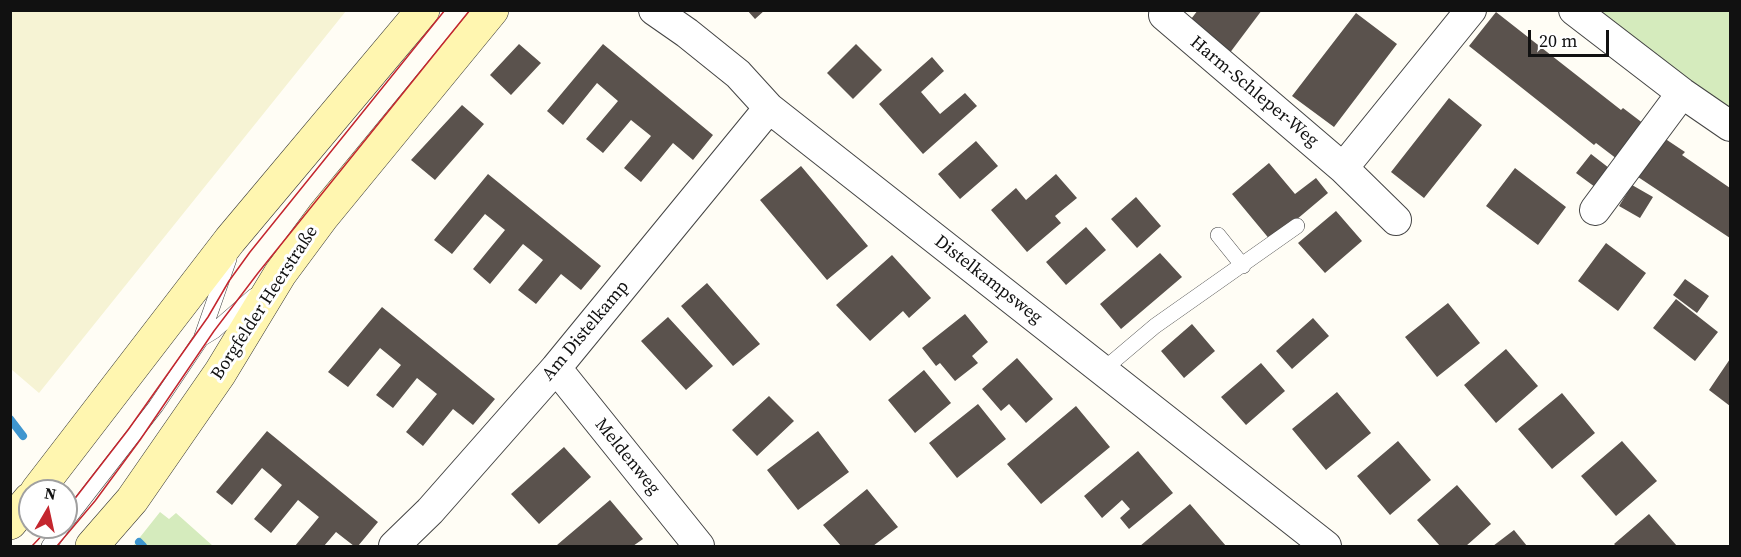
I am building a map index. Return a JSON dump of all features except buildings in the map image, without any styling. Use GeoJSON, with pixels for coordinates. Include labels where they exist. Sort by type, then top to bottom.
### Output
{"type":"FeatureCollection","features":[{"type":"Feature","properties":{"kind":"main road"},"geometry":{"type":"LineString","coordinates":[[46,479],[240,229],[423,10]]}},
{"type":"Feature","properties":{"kind":"main road","name":"Borgfelder Heerstraße"},"geometry":{"type":"LineString","coordinates":[[92,546],[132,500],[206,393],[280,274],[323,216],[492,10]]}},
{"type":"Feature","properties":{"kind":"street","name":"Distelkampsweg"},"geometry":{"type":"LineString","coordinates":[[654,10],[738,74],[770,108],[1326,546]]}},
{"type":"Feature","properties":{"kind":"street"},"geometry":{"type":"LineString","coordinates":[[1344,168],[1471,10]]}},
{"type":"Feature","properties":{"kind":"street"},"geometry":{"type":"LineString","coordinates":[[1574,10],[1682,93],[1731,126]]}},
{"type":"Feature","properties":{"kind":"street","name":"Harm-Schleper-Weg"},"geometry":{"type":"LineString","coordinates":[[1163,12],[1344,168],[1396,220]]}},
{"type":"Feature","properties":{"kind":"street"},"geometry":{"type":"LineString","coordinates":[[1595,210],[1682,93]]}},
{"type":"Feature","properties":{"kind":"street","name":"Am Distelkamp"},"geometry":{"type":"LineString","coordinates":[[394,546],[430,511],[556,368],[770,108]]}},
{"type":"Feature","properties":{"kind":"street","name":"Meldenweg"},"geometry":{"type":"LineString","coordinates":[[556,368],[699,546]]}},
{"type":"Feature","properties":{"kind":"lane"},"geometry":{"type":"LineString","coordinates":[[1103,370],[1155,326],[1297,226]]}},
{"type":"Feature","properties":{"kind":"lane"},"geometry":{"type":"LineString","coordinates":[[78,507],[156,406],[201,339],[240,229]]}},
{"type":"Feature","properties":{"kind":"lane"},"geometry":{"type":"LineString","coordinates":[[1218,235],[1242,266]]}},
{"type":"Feature","properties":{"kind":"lane"},"geometry":{"type":"LineString","coordinates":[[201,339],[214,331],[280,274]]}},
{"type":"Feature","properties":{"kind":"shaded area"},"geometry":{"type":"Polygon","coordinates":[[[11,10],[346,11],[39,393],[11,369],[11,10]]]}},
{"type":"Feature","properties":{"kind":"green space"},"geometry":{"type":"Polygon","coordinates":[[[1593,11],[1730,11],[1730,110],[1593,11]]]}},
{"type":"Feature","properties":{"kind":"green space"},"geometry":{"type":"Polygon","coordinates":[[[160,512],[169,519],[176,513],[213,546],[133,546],[160,512]]]}},
{"type":"Feature","properties":{"kind":"waterway"},"geometry":{"type":"LineString","coordinates":[[10,419],[23,436]]}},
{"type":"Feature","properties":{"kind":"waterway"},"geometry":{"type":"LineString","coordinates":[[139,542],[143,546]]}},
{"type":"Feature","properties":{"kind":"tram line"},"geometry":{"type":"LineString","coordinates":[[78,495],[128,430],[208,317],[229,281],[250,252],[445,10]]}},
{"type":"Feature","properties":{"kind":"tram line"},"geometry":{"type":"LineString","coordinates":[[57,546],[95,501],[140,440],[214,331],[258,273],[470,10]]}},
{"type":"Feature","properties":{"kind":"tram line"},"geometry":{"type":"LineString","coordinates":[[32,546],[39,539]]}}]}
